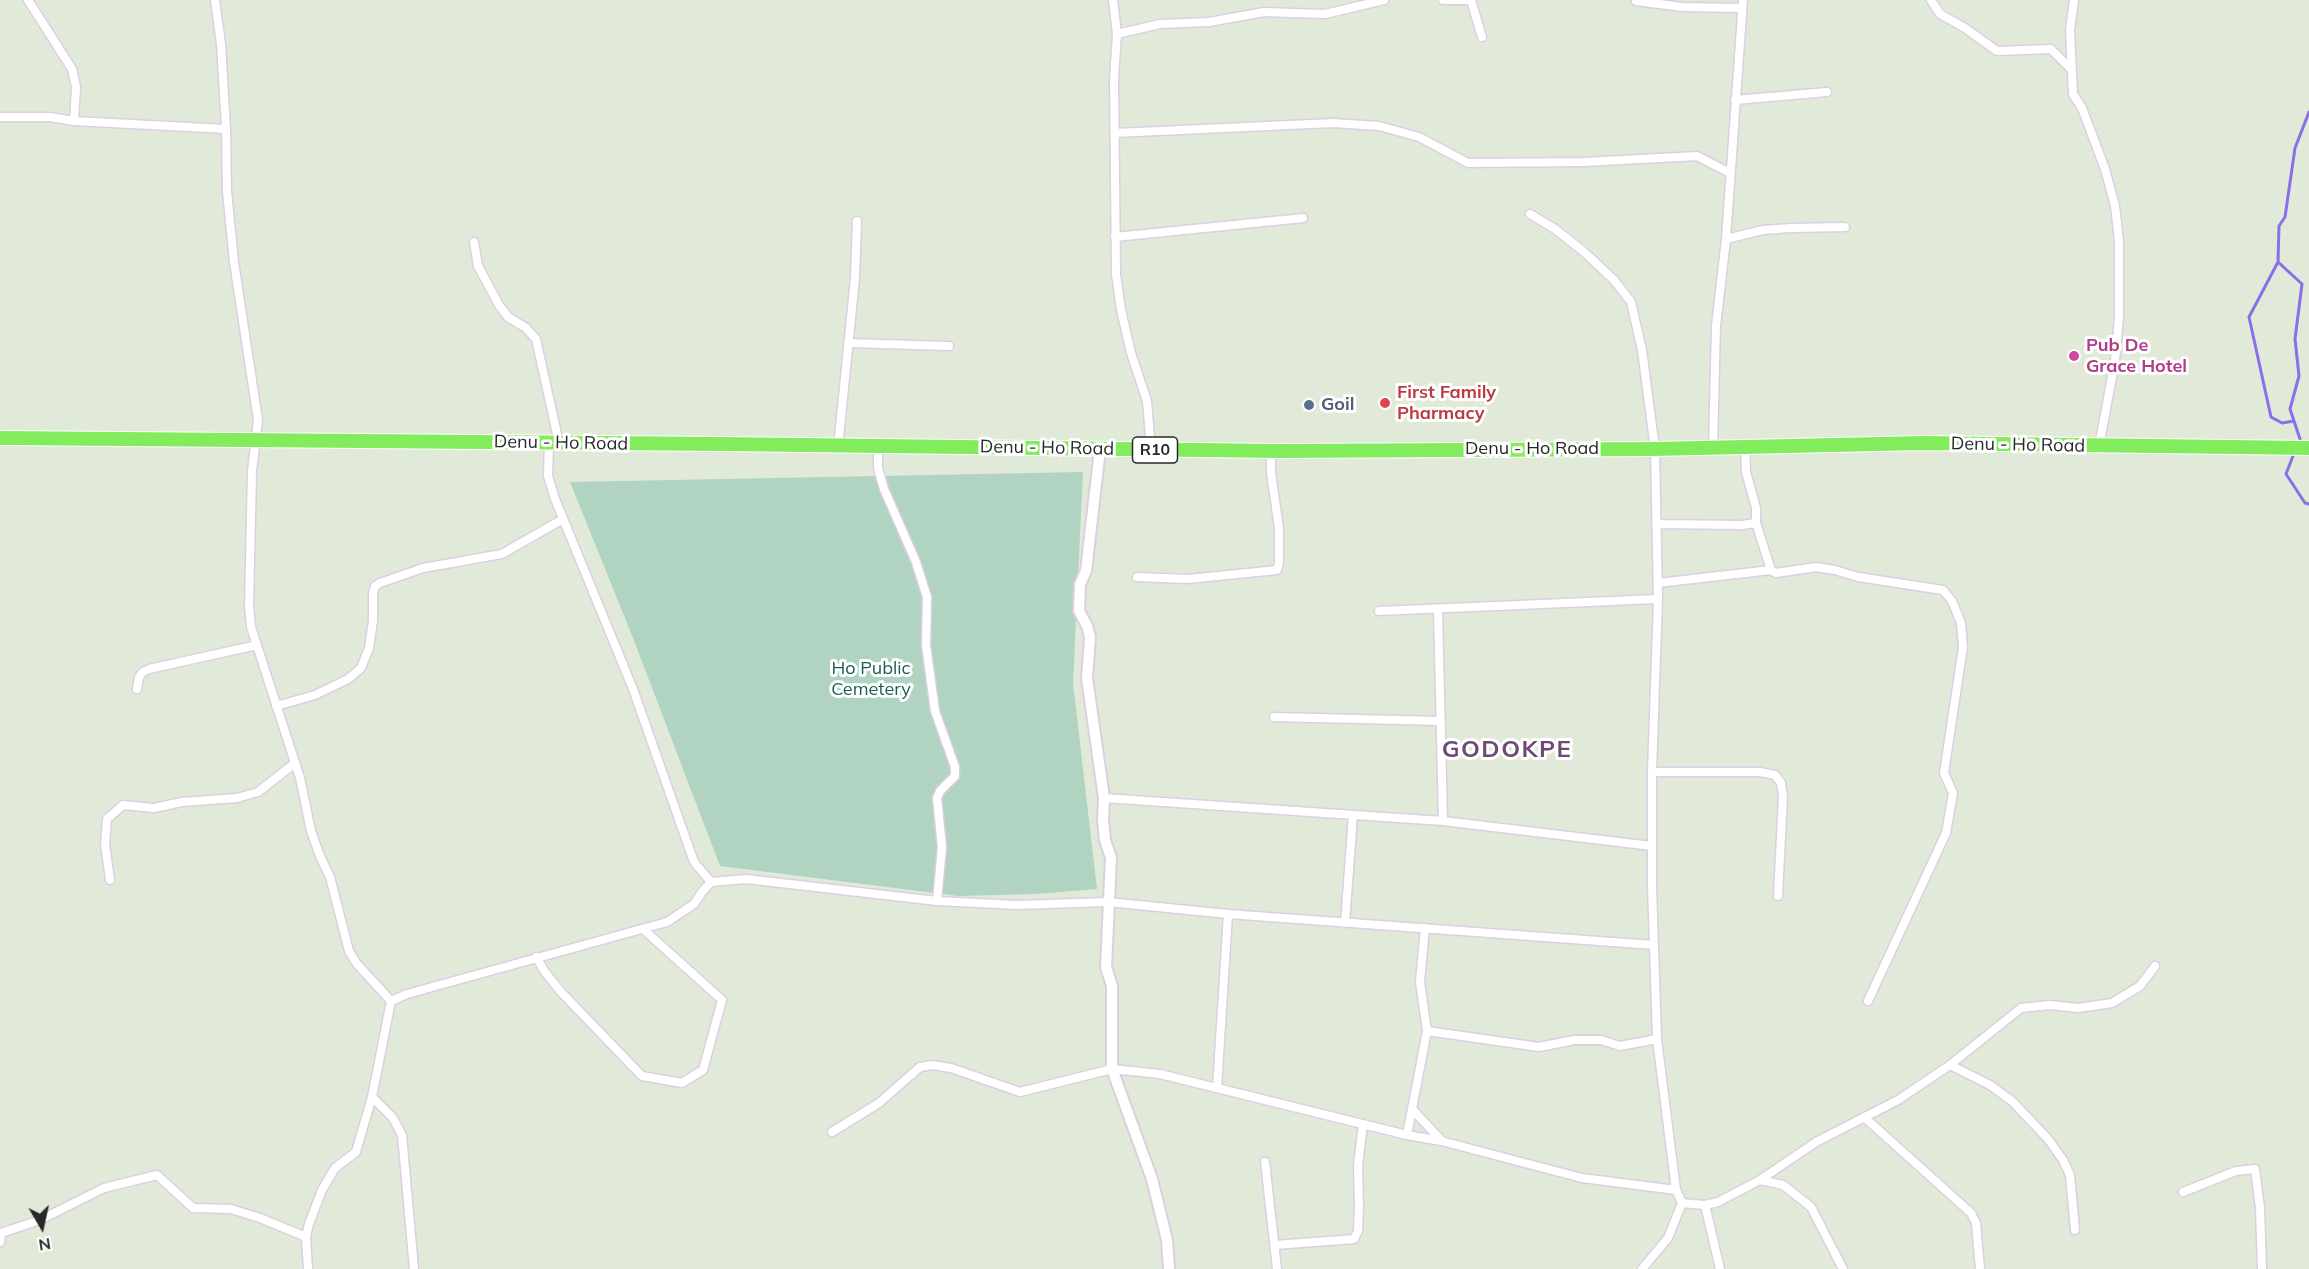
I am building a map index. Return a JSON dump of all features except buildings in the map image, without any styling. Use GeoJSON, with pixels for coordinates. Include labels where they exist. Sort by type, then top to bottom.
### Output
{"type":"FeatureCollection","features":[{"type":"Feature","properties":{"kind":"main road","name":"Denu - Ho Road"},"geometry":{"type":"LineString","coordinates":[[0,438],[1271,451],[1655,449],[1923,443],[2309,448]]}},
{"type":"Feature","properties":{"kind":"street"},"geometry":{"type":"LineString","coordinates":[[28,0],[72,69],[76,87],[74,121]]}},
{"type":"Feature","properties":{"kind":"street"},"geometry":{"type":"LineString","coordinates":[[214,0],[221,44],[227,191],[234,262],[258,420],[252,471],[249,606],[251,627],[295,763],[311,831],[330,877],[349,951],[357,964],[391,1001]]}},
{"type":"Feature","properties":{"kind":"street"},"geometry":{"type":"LineString","coordinates":[[1113,0],[1117,34],[1114,79],[1116,274],[1121,310],[1131,353],[1148,401],[1151,450]]}},
{"type":"Feature","properties":{"kind":"street"},"geometry":{"type":"LineString","coordinates":[[1117,34],[1160,24],[1209,21],[1264,12],[1325,14],[1384,0]]}},
{"type":"Feature","properties":{"kind":"street"},"geometry":{"type":"LineString","coordinates":[[1443,0],[1471,0],[1482,37]]}},
{"type":"Feature","properties":{"kind":"street"},"geometry":{"type":"LineString","coordinates":[[1930,0],[1940,14],[1965,28],[1997,51],[2051,49],[2071,69]]}},
{"type":"Feature","properties":{"kind":"street"},"geometry":{"type":"LineString","coordinates":[[2074,0],[2070,30],[2073,94],[2082,108],[2095,140],[2115,206],[2119,241],[2119,317],[2115,361],[2099,446]]}},
{"type":"Feature","properties":{"kind":"street"},"geometry":{"type":"LineString","coordinates":[[1636,1],[1682,7],[1742,4],[1726,239],[1716,326],[1713,447]]}},
{"type":"Feature","properties":{"kind":"street"},"geometry":{"type":"LineString","coordinates":[[1735,100],[1827,92]]}},
{"type":"Feature","properties":{"kind":"street"},"geometry":{"type":"LineString","coordinates":[[0,117],[50,117],[74,121],[226,129]]}},
{"type":"Feature","properties":{"kind":"street"},"geometry":{"type":"LineString","coordinates":[[1115,133],[1333,123],[1368,125],[1419,136],[1468,163],[1584,162],[1697,156],[1730,173]]}},
{"type":"Feature","properties":{"kind":"street"},"geometry":{"type":"LineString","coordinates":[[1530,214],[1555,229],[1583,251],[1614,280],[1631,302],[1642,350],[1655,449],[1658,599],[1652,846],[1657,1039],[1676,1190],[1682,1203],[1668,1238],[1642,1269]]}},
{"type":"Feature","properties":{"kind":"street"},"geometry":{"type":"LineString","coordinates":[[1115,237],[1303,218]]}},
{"type":"Feature","properties":{"kind":"street"},"geometry":{"type":"LineString","coordinates":[[838,447],[855,278],[857,221]]}},
{"type":"Feature","properties":{"kind":"street"},"geometry":{"type":"LineString","coordinates":[[1726,239],[1782,228],[1845,227]]}},
{"type":"Feature","properties":{"kind":"street"},"geometry":{"type":"LineString","coordinates":[[474,242],[478,266],[499,306],[508,317],[526,328],[536,339],[554,443],[548,476],[563,519],[633,688],[694,862],[711,882]]}},
{"type":"Feature","properties":{"kind":"street"},"geometry":{"type":"LineString","coordinates":[[848,343],[949,346]]}},
{"type":"Feature","properties":{"kind":"street"},"geometry":{"type":"LineString","coordinates":[[1745,446],[1746,472],[1756,508],[1756,523],[1771,570]]}},
{"type":"Feature","properties":{"kind":"street"},"geometry":{"type":"LineString","coordinates":[[878,447],[878,468],[884,489],[916,562],[927,597],[926,645],[935,711],[955,767],[955,776],[940,791],[938,798],[942,847],[937,901]]}},
{"type":"Feature","properties":{"kind":"street"},"geometry":{"type":"LineString","coordinates":[[1100,449],[1086,571],[1080,584],[1079,611],[1090,637],[1087,678],[1104,798],[1103,820],[1111,858],[1106,967],[1112,986],[1112,1069],[1152,1179],[1167,1240],[1169,1269]]}},
{"type":"Feature","properties":{"kind":"street"},"geometry":{"type":"LineString","coordinates":[[1137,577],[1188,579],[1277,570],[1279,528],[1272,484],[1271,451]]}},
{"type":"Feature","properties":{"kind":"street"},"geometry":{"type":"LineString","coordinates":[[276,706],[315,695],[348,679],[361,668],[370,639],[375,586],[423,568],[502,554],[563,519]]}},
{"type":"Feature","properties":{"kind":"street"},"geometry":{"type":"LineString","coordinates":[[1658,524],[1742,525],[1756,523]]}},
{"type":"Feature","properties":{"kind":"street"},"geometry":{"type":"LineString","coordinates":[[1658,583],[1771,570],[1776,573],[1816,567],[1858,577],[1943,590],[1952,601],[1961,623],[1963,647],[1944,773],[1953,794],[1946,833],[1868,1002]]}},
{"type":"Feature","properties":{"kind":"street"},"geometry":{"type":"LineString","coordinates":[[1379,611],[1658,599]]}},
{"type":"Feature","properties":{"kind":"street"},"geometry":{"type":"LineString","coordinates":[[1438,610],[1443,821]]}},
{"type":"Feature","properties":{"kind":"street"},"geometry":{"type":"LineString","coordinates":[[137,689],[143,672],[149,669],[257,645]]}},
{"type":"Feature","properties":{"kind":"street"},"geometry":{"type":"LineString","coordinates":[[1274,717],[1441,721]]}},
{"type":"Feature","properties":{"kind":"street"},"geometry":{"type":"LineString","coordinates":[[110,880],[105,844],[107,819],[123,805],[154,808],[182,802],[237,798],[258,792],[295,763]]}},
{"type":"Feature","properties":{"kind":"street"},"geometry":{"type":"LineString","coordinates":[[1652,772],[1760,772],[1775,775],[1781,783],[1783,796],[1778,896]]}},
{"type":"Feature","properties":{"kind":"street"},"geometry":{"type":"LineString","coordinates":[[1104,798],[1443,821],[1652,846]]}},
{"type":"Feature","properties":{"kind":"street"},"geometry":{"type":"LineString","coordinates":[[1345,922],[1353,815]]}},
{"type":"Feature","properties":{"kind":"street"},"geometry":{"type":"LineString","coordinates":[[391,1001],[407,994],[536,957],[667,922],[694,904],[711,882],[746,879],[937,901],[1017,905],[1108,902],[1228,914],[1654,945]]}},
{"type":"Feature","properties":{"kind":"street"},"geometry":{"type":"LineString","coordinates":[[1217,1088],[1228,914]]}},
{"type":"Feature","properties":{"kind":"street"},"geometry":{"type":"LineString","coordinates":[[1407,1135],[1427,1031],[1420,982],[1425,928]]}},
{"type":"Feature","properties":{"kind":"street"},"geometry":{"type":"LineString","coordinates":[[536,957],[561,992],[642,1076],[682,1083],[703,1070],[722,1000],[643,929]]}},
{"type":"Feature","properties":{"kind":"street"},"geometry":{"type":"LineString","coordinates":[[1682,1203],[1705,1205],[1718,1202],[1760,1180],[1816,1142],[1898,1100],[1950,1065],[2021,1008],[2050,1005],[2078,1008],[2112,1003],[2140,987],[2155,966]]}},
{"type":"Feature","properties":{"kind":"street"},"geometry":{"type":"LineString","coordinates":[[308,1269],[306,1237],[322,1190],[335,1168],[356,1152],[372,1097],[391,1001]]}},
{"type":"Feature","properties":{"kind":"street"},"geometry":{"type":"LineString","coordinates":[[1427,1031],[1539,1047],[1574,1040],[1601,1040],[1620,1046],[1657,1039]]}},
{"type":"Feature","properties":{"kind":"street"},"geometry":{"type":"LineString","coordinates":[[832,1132],[879,1103],[920,1067],[933,1065],[951,1068],[1020,1092],[1112,1069],[1160,1074],[1407,1135],[1441,1141],[1582,1178],[1676,1190]]}},
{"type":"Feature","properties":{"kind":"street"},"geometry":{"type":"LineString","coordinates":[[1950,1065],[1990,1085],[2013,1102],[2048,1139],[2063,1160],[2070,1175],[2075,1230]]}},
{"type":"Feature","properties":{"kind":"street"},"geometry":{"type":"LineString","coordinates":[[372,1097],[393,1118],[402,1135],[414,1269]]}},
{"type":"Feature","properties":{"kind":"street"},"geometry":{"type":"LineString","coordinates":[[1412,1109],[1441,1141]]}},
{"type":"Feature","properties":{"kind":"street"},"geometry":{"type":"LineString","coordinates":[[1864,1117],[1971,1213],[1976,1223],[1980,1269]]}},
{"type":"Feature","properties":{"kind":"street"},"geometry":{"type":"LineString","coordinates":[[1275,1245],[1354,1239],[1358,1231],[1358,1165],[1363,1124]]}},
{"type":"Feature","properties":{"kind":"street"},"geometry":{"type":"LineString","coordinates":[[1265,1162],[1276,1269]]}},
{"type":"Feature","properties":{"kind":"street"},"geometry":{"type":"LineString","coordinates":[[2183,1192],[2236,1171],[2255,1169],[2260,1208],[2262,1269]]}},
{"type":"Feature","properties":{"kind":"street"},"geometry":{"type":"LineString","coordinates":[[0,1242],[1,1233],[40,1220],[104,1188],[157,1175],[194,1208],[231,1209],[306,1237]]}},
{"type":"Feature","properties":{"kind":"street"},"geometry":{"type":"LineString","coordinates":[[1760,1180],[1783,1185],[1811,1207],[1843,1269]]}},
{"type":"Feature","properties":{"kind":"street"},"geometry":{"type":"LineString","coordinates":[[1705,1205],[1720,1269]]}},
{"type":"Feature","properties":{"kind":"green space","name":"Ho Public Cemetery"},"geometry":{"type":"Polygon","coordinates":[[[1083,472],[1073,683],[1097,889],[1035,894],[958,896],[720,866],[633,638],[570,482],[1083,472]]]}},
{"type":"Feature","properties":{"kind":"waterway"},"geometry":{"type":"LineString","coordinates":[[2300,439],[2290,409],[2299,376],[2295,339],[2302,284],[2278,262],[2279,226],[2285,217],[2295,148],[2309,112]]}},
{"type":"Feature","properties":{"kind":"waterway"},"geometry":{"type":"LineString","coordinates":[[2278,262],[2249,317],[2271,417],[2282,423],[2294,421]]}},
{"type":"Feature","properties":{"kind":"waterway"},"geometry":{"type":"LineString","coordinates":[[2293,456],[2286,474],[2305,503],[2309,504]]}},
{"type":"Feature","properties":{"kind":"place","name":"Pub De Grace Hotel"},"geometry":{"type":"Point","coordinates":[2074,356]}},
{"type":"Feature","properties":{"kind":"place","name":"First Family Pharmacy"},"geometry":{"type":"Point","coordinates":[1385,403]}},
{"type":"Feature","properties":{"kind":"place","name":"Goil"},"geometry":{"type":"Point","coordinates":[1309,405]}},
{"type":"Feature","properties":{"kind":"district","name":"GODOKPE"},"geometry":{"type":"Point","coordinates":[1507,750]}}]}
